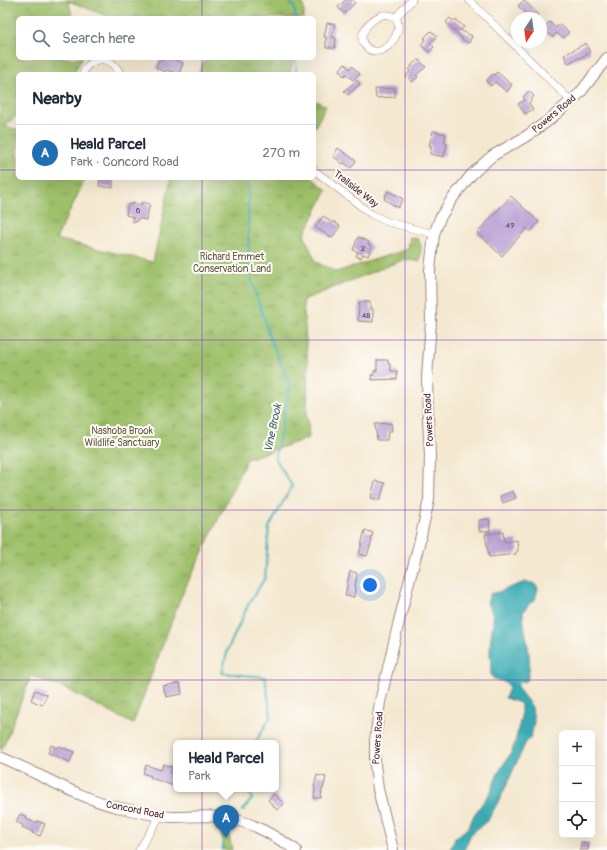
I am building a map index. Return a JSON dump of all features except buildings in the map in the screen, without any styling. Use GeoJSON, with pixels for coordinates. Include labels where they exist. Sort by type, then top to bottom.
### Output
{"type":"FeatureCollection","features":[{"type":"Feature","properties":{"kind":"main road","name":"Powers Road"},"geometry":{"type":"LineString","coordinates":[[392,850],[378,790],[375,765],[375,740],[380,702],[399,621],[420,544],[429,500],[430,455],[427,377],[431,321],[430,270],[434,234],[440,218],[452,199],[472,174],[492,156],[536,131],[571,101],[580,93],[607,58]]}},
{"type":"Feature","properties":{"kind":"main road","name":"Concord Road"},"geometry":{"type":"LineString","coordinates":[[0,757],[73,793],[96,801],[119,808],[160,816],[202,816],[236,820],[263,830],[296,850]]}},
{"type":"Feature","properties":{"kind":"street"},"geometry":{"type":"LineString","coordinates":[[395,18],[412,0]]}},
{"type":"Feature","properties":{"kind":"street"},"geometry":{"type":"LineString","coordinates":[[469,0],[571,101]]}},
{"type":"Feature","properties":{"kind":"street"},"geometry":{"type":"LineString","coordinates":[[382,15],[390,15],[395,18],[398,23],[398,31],[396,36],[389,44],[379,51],[373,51],[366,47],[363,42],[362,34],[372,22],[382,15]]}},
{"type":"Feature","properties":{"kind":"street"},"geometry":{"type":"LineString","coordinates":[[84,72],[92,61],[98,60]]}},
{"type":"Feature","properties":{"kind":"street"},"geometry":{"type":"LineString","coordinates":[[105,60],[114,64],[119,72]]}},
{"type":"Feature","properties":{"kind":"street","name":"Trailside Way"},"geometry":{"type":"LineString","coordinates":[[316,172],[371,214],[388,222],[434,234]]}},
{"type":"Feature","properties":{"kind":"street"},"geometry":{"type":"LineString","coordinates":[[139,850],[160,816]]}},
{"type":"Feature","properties":{"kind":"green space","name":"Nashoba Brook Wildlife Sanctuary"},"geometry":{"type":"Polygon","coordinates":[[[0,0],[302,0],[304,16],[107,16],[68,1],[72,16],[16,16],[16,60],[82,60],[75,72],[16,72],[16,116],[5,126],[16,129],[16,180],[84,180],[56,239],[153,262],[171,180],[314,180],[327,190],[304,235],[316,262],[336,272],[408,249],[410,237],[418,239],[421,246],[420,262],[405,259],[303,300],[308,366],[307,411],[309,438],[247,459],[180,599],[133,724],[64,688],[31,676],[2,750],[0,749],[0,0]]]}},
{"type":"Feature","properties":{"kind":"green space"},"geometry":{"type":"Polygon","coordinates":[[[205,60],[294,60],[290,72],[199,72],[205,60]]]}},
{"type":"Feature","properties":{"kind":"green space"},"geometry":{"type":"Polygon","coordinates":[[[316,101],[326,106],[316,125],[316,101]]]}},
{"type":"Feature","properties":{"kind":"green space"},"geometry":{"type":"Polygon","coordinates":[[[219,824],[227,825],[232,850],[224,850],[219,824]]]}},
{"type":"Feature","properties":{"kind":"water"},"geometry":{"type":"Polygon","coordinates":[[[525,582],[533,583],[538,588],[535,600],[530,603],[523,612],[529,655],[529,672],[527,681],[519,682],[518,685],[519,690],[532,707],[534,722],[531,736],[525,744],[502,795],[488,820],[471,834],[464,850],[450,850],[455,838],[469,827],[474,815],[491,791],[498,773],[511,753],[515,743],[521,717],[521,706],[520,703],[505,698],[509,688],[507,683],[493,678],[491,674],[490,647],[493,617],[487,604],[490,594],[525,582]]]}},
{"type":"Feature","properties":{"kind":"waterway","name":"Vine Brook"},"geometry":{"type":"LineString","coordinates":[[290,0],[295,10],[295,16]]}},
{"type":"Feature","properties":{"kind":"waterway","name":"Vine Brook"},"geometry":{"type":"LineString","coordinates":[[296,60],[296,72]]}},
{"type":"Feature","properties":{"kind":"waterway","name":"Vine Brook"},"geometry":{"type":"LineString","coordinates":[[249,180],[248,225],[250,276],[270,338],[290,385],[275,458],[292,486],[269,527],[265,578],[249,603],[228,649],[222,673],[265,677],[271,716],[257,740]]}},
{"type":"Feature","properties":{"kind":"waterway","name":"Vine Brook"},"geometry":{"type":"LineString","coordinates":[[242,811],[252,799],[250,792]]}},
{"type":"Feature","properties":{"kind":"waterway","name":"Vine Brook"},"geometry":{"type":"LineString","coordinates":[[222,850],[223,834],[228,828]]}},
{"type":"Feature","properties":{"kind":"place","name":"Heald Parcel"},"geometry":{"type":"Point","coordinates":[226,838]}},
{"type":"Feature","properties":{"kind":"park label","name":"Richard Emmet Conservation Land"},"geometry":{"type":"Point","coordinates":[232,262]}}]}
